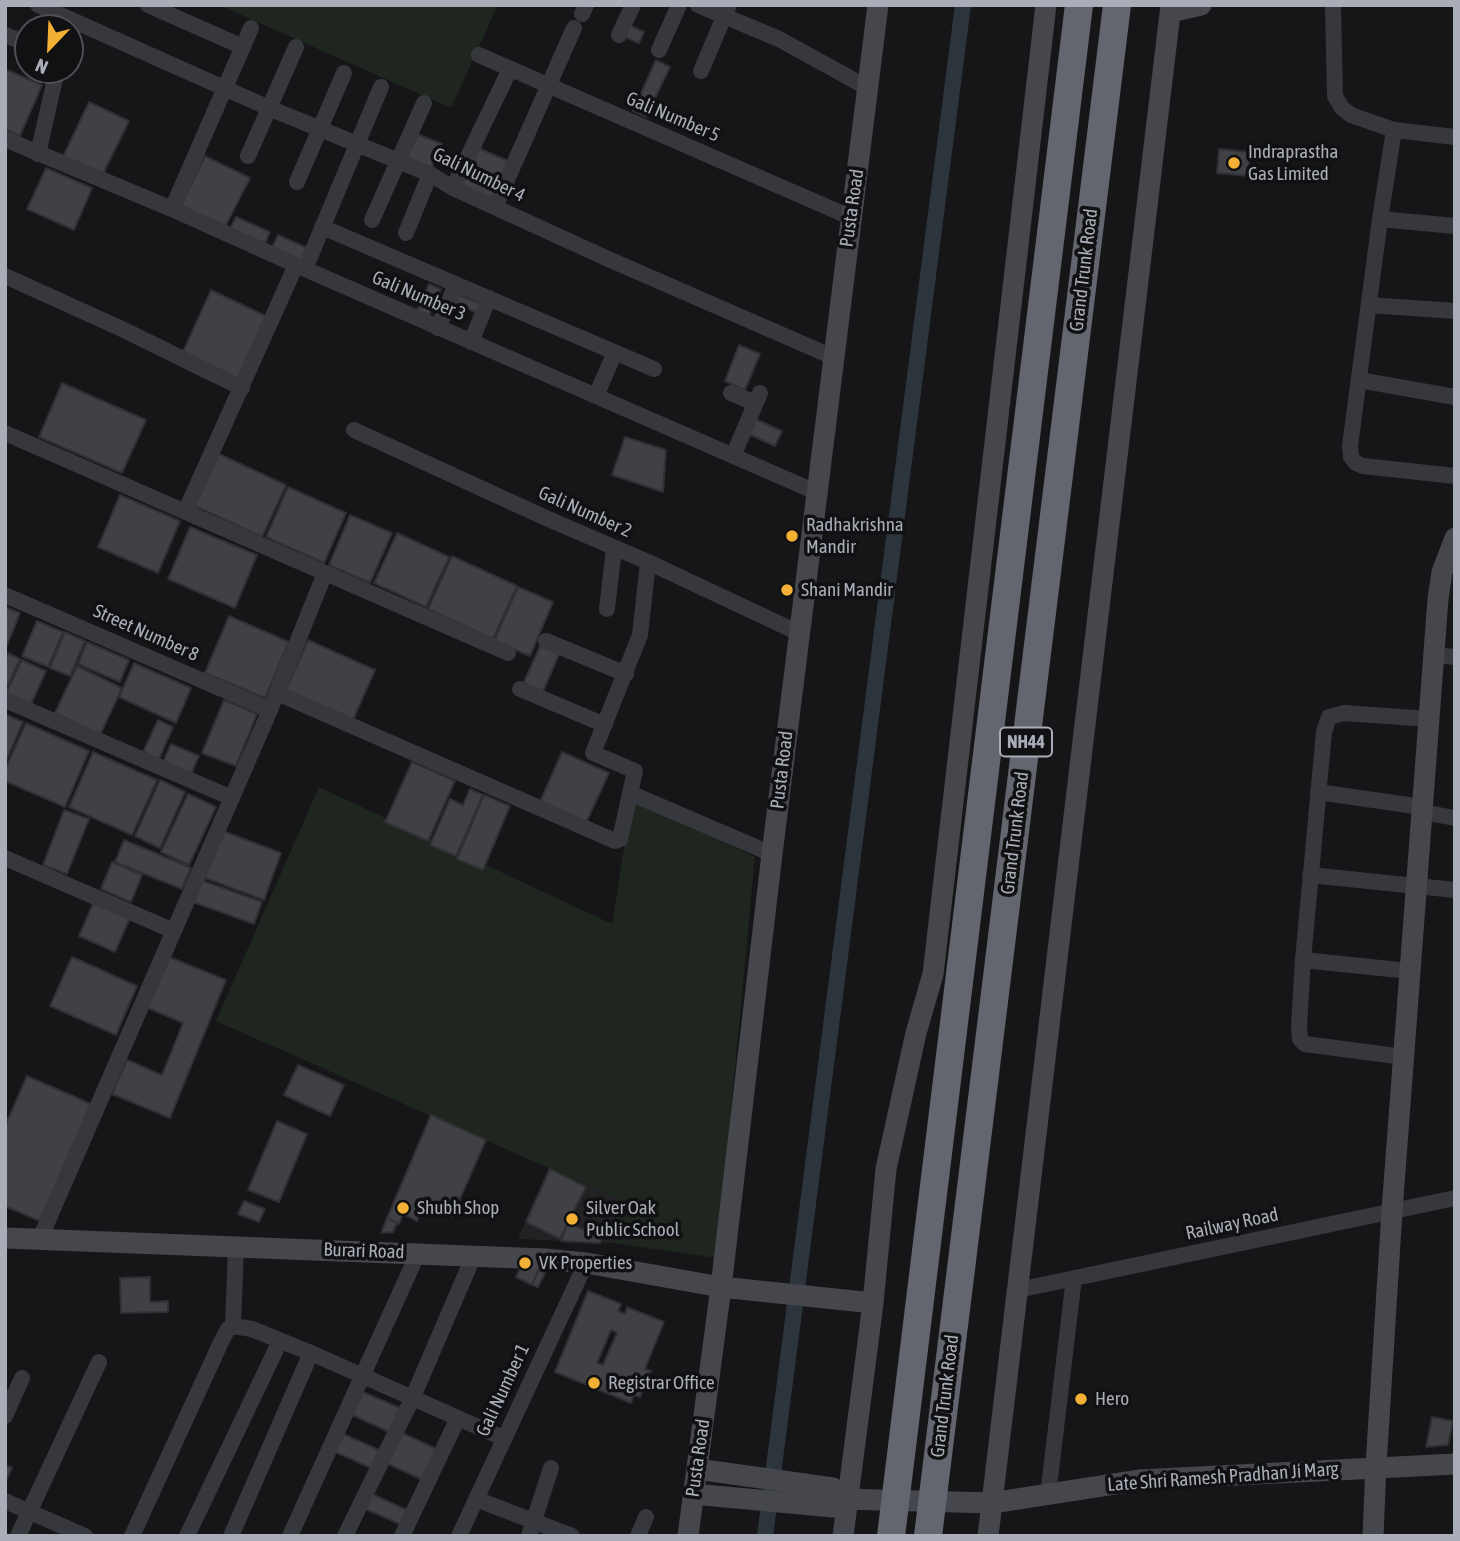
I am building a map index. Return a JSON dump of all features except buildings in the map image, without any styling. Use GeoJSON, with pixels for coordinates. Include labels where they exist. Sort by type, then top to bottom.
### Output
{"type":"FeatureCollection","features":[{"type":"Feature","properties":{"kind":"highway","name":"Grand Trunk Road"},"geometry":{"type":"LineString","coordinates":[[891,1536],[1079,5]]}},
{"type":"Feature","properties":{"kind":"highway","name":"Grand Trunk Road"},"geometry":{"type":"LineString","coordinates":[[928,1536],[1117,5]]}},
{"type":"Feature","properties":{"kind":"main road","name":"Pusta Road"},"geometry":{"type":"LineString","coordinates":[[688,1536],[878,5]]}},
{"type":"Feature","properties":{"kind":"main road"},"geometry":{"type":"LineString","coordinates":[[933,974],[1046,5]]}},
{"type":"Feature","properties":{"kind":"main road"},"geometry":{"type":"LineString","coordinates":[[988,1536],[1171,9],[1201,5]]}},
{"type":"Feature","properties":{"kind":"main road"},"geometry":{"type":"LineString","coordinates":[[1373,1536],[1392,1211],[1429,719],[1444,656],[1449,573],[1455,538]]}},
{"type":"Feature","properties":{"kind":"main road"},"geometry":{"type":"LineString","coordinates":[[844,1536],[845,1499],[873,1303],[886,1170],[916,1033],[933,974],[953,932],[967,913]]}},
{"type":"Feature","properties":{"kind":"main road","name":"Burari Road"},"geometry":{"type":"LineString","coordinates":[[5,1238],[474,1255],[586,1263],[721,1287],[873,1303]]}},
{"type":"Feature","properties":{"kind":"main road","name":"Late Shri Ramesh Pradhan Ji Marg"},"geometry":{"type":"LineString","coordinates":[[845,1499],[992,1503],[1140,1480],[1455,1464]]}},
{"type":"Feature","properties":{"kind":"main road"},"geometry":{"type":"LineString","coordinates":[[697,1469],[833,1488],[845,1499]]}},
{"type":"Feature","properties":{"kind":"main road"},"geometry":{"type":"LineString","coordinates":[[693,1494],[833,1507],[845,1499]]}},
{"type":"Feature","properties":{"kind":"street","name":"Gali Number 4"},"geometry":{"type":"LineString","coordinates":[[38,5],[63,14]]}},
{"type":"Feature","properties":{"kind":"street"},"geometry":{"type":"LineString","coordinates":[[148,5],[243,47]]}},
{"type":"Feature","properties":{"kind":"street"},"geometry":{"type":"LineString","coordinates":[[619,35],[633,5]]}},
{"type":"Feature","properties":{"kind":"street"},"geometry":{"type":"LineString","coordinates":[[659,50],[679,5]]}},
{"type":"Feature","properties":{"kind":"street"},"geometry":{"type":"LineString","coordinates":[[698,5],[727,10],[868,88]]}},
{"type":"Feature","properties":{"kind":"street"},"geometry":{"type":"LineString","coordinates":[[1333,5],[1335,96],[1342,108],[1351,115],[1394,130],[1455,137]]}},
{"type":"Feature","properties":{"kind":"street"},"geometry":{"type":"LineString","coordinates":[[701,71],[727,10]]}},
{"type":"Feature","properties":{"kind":"street"},"geometry":{"type":"LineString","coordinates":[[495,207],[580,16]]}},
{"type":"Feature","properties":{"kind":"street","name":"Gali Number 4"},"geometry":{"type":"LineString","coordinates":[[84,23],[269,108],[430,174],[453,188],[606,258],[833,357]]}},
{"type":"Feature","properties":{"kind":"street"},"geometry":{"type":"LineString","coordinates":[[172,209],[251,27]]}},
{"type":"Feature","properties":{"kind":"street"},"geometry":{"type":"LineString","coordinates":[[248,156],[296,47]]}},
{"type":"Feature","properties":{"kind":"street","name":"Gali Number 5"},"geometry":{"type":"LineString","coordinates":[[479,55],[850,217]]}},
{"type":"Feature","properties":{"kind":"street"},"geometry":{"type":"LineString","coordinates":[[453,188],[510,69]]}},
{"type":"Feature","properties":{"kind":"street"},"geometry":{"type":"LineString","coordinates":[[297,182],[344,73]]}},
{"type":"Feature","properties":{"kind":"street"},"geometry":{"type":"LineString","coordinates":[[38,154],[54,84]]}},
{"type":"Feature","properties":{"kind":"street"},"geometry":{"type":"LineString","coordinates":[[185,512],[300,267],[322,227],[382,87]]}},
{"type":"Feature","properties":{"kind":"street"},"geometry":{"type":"LineString","coordinates":[[372,220],[424,103]]}},
{"type":"Feature","properties":{"kind":"street"},"geometry":{"type":"LineString","coordinates":[[1394,130],[1350,457],[1356,463],[1371,467],[1455,475]]}},
{"type":"Feature","properties":{"kind":"street","name":"Gali Number 3"},"geometry":{"type":"LineString","coordinates":[[5,139],[172,209],[816,492]]}},
{"type":"Feature","properties":{"kind":"street"},"geometry":{"type":"LineString","coordinates":[[406,233],[430,174]]}},
{"type":"Feature","properties":{"kind":"street"},"geometry":{"type":"LineString","coordinates":[[1380,219],[1455,226]]}},
{"type":"Feature","properties":{"kind":"street"},"geometry":{"type":"LineString","coordinates":[[322,227],[654,369]]}},
{"type":"Feature","properties":{"kind":"street"},"geometry":{"type":"LineString","coordinates":[[5,276],[242,388]]}},
{"type":"Feature","properties":{"kind":"street"},"geometry":{"type":"LineString","coordinates":[[438,327],[456,284]]}},
{"type":"Feature","properties":{"kind":"street"},"geometry":{"type":"LineString","coordinates":[[471,342],[489,298]]}},
{"type":"Feature","properties":{"kind":"street"},"geometry":{"type":"LineString","coordinates":[[1369,305],[1455,311]]}},
{"type":"Feature","properties":{"kind":"street"},"geometry":{"type":"LineString","coordinates":[[596,396],[615,352]]}},
{"type":"Feature","properties":{"kind":"street"},"geometry":{"type":"LineString","coordinates":[[1359,380],[1455,397]]}},
{"type":"Feature","properties":{"kind":"street"},"geometry":{"type":"LineString","coordinates":[[731,393],[757,398],[733,456]]}},
{"type":"Feature","properties":{"kind":"street","name":"Gali Number 2"},"geometry":{"type":"LineString","coordinates":[[354,430],[799,633]]}},
{"type":"Feature","properties":{"kind":"street"},"geometry":{"type":"LineString","coordinates":[[5,433],[508,653]]}},
{"type":"Feature","properties":{"kind":"street"},"geometry":{"type":"LineString","coordinates":[[607,609],[614,548]]}},
{"type":"Feature","properties":{"kind":"street"},"geometry":{"type":"LineString","coordinates":[[277,693],[615,841],[623,834],[635,771],[593,753],[640,635],[648,562]]}},
{"type":"Feature","properties":{"kind":"street"},"geometry":{"type":"LineString","coordinates":[[38,1241],[270,710],[325,573]]}},
{"type":"Feature","properties":{"kind":"street","name":"Street Number 8"},"geometry":{"type":"LineString","coordinates":[[5,594],[270,710]]}},
{"type":"Feature","properties":{"kind":"street"},"geometry":{"type":"LineString","coordinates":[[546,641],[625,674]]}},
{"type":"Feature","properties":{"kind":"street"},"geometry":{"type":"LineString","coordinates":[[520,689],[605,725]]}},
{"type":"Feature","properties":{"kind":"street"},"geometry":{"type":"LineString","coordinates":[[5,700],[232,798]]}},
{"type":"Feature","properties":{"kind":"street"},"geometry":{"type":"LineString","coordinates":[[1404,1056],[1306,1044],[1300,1039],[1303,960],[1324,733],[1329,717],[1344,713],[1429,719]]}},
{"type":"Feature","properties":{"kind":"street"},"geometry":{"type":"LineString","coordinates":[[1318,792],[1455,818]]}},
{"type":"Feature","properties":{"kind":"street"},"geometry":{"type":"LineString","coordinates":[[630,793],[772,854]]}},
{"type":"Feature","properties":{"kind":"street"},"geometry":{"type":"LineString","coordinates":[[5,858],[174,931]]}},
{"type":"Feature","properties":{"kind":"street"},"geometry":{"type":"LineString","coordinates":[[1310,875],[1455,890]]}},
{"type":"Feature","properties":{"kind":"street"},"geometry":{"type":"LineString","coordinates":[[1303,960],[1409,971]]}},
{"type":"Feature","properties":{"kind":"street","name":"Railway Road"},"geometry":{"type":"LineString","coordinates":[[1018,1290],[1455,1198]]}},
{"type":"Feature","properties":{"kind":"street"},"geometry":{"type":"LineString","coordinates":[[233,1326],[236,1247]]}},
{"type":"Feature","properties":{"kind":"street"},"geometry":{"type":"LineString","coordinates":[[290,1536],[418,1253]]}},
{"type":"Feature","properties":{"kind":"street"},"geometry":{"type":"LineString","coordinates":[[345,1536],[413,1397],[474,1255]]}},
{"type":"Feature","properties":{"kind":"street","name":"Gali Number 1"},"geometry":{"type":"LineString","coordinates":[[459,1536],[586,1263]]}},
{"type":"Feature","properties":{"kind":"street"},"geometry":{"type":"LineString","coordinates":[[1048,1494],[1074,1278]]}},
{"type":"Feature","properties":{"kind":"street"},"geometry":{"type":"LineString","coordinates":[[132,1536],[222,1339],[233,1326],[252,1329],[312,1353],[503,1438]]}},
{"type":"Feature","properties":{"kind":"street"},"geometry":{"type":"LineString","coordinates":[[187,1536],[280,1340]]}},
{"type":"Feature","properties":{"kind":"street"},"geometry":{"type":"LineString","coordinates":[[231,1536],[312,1353]]}},
{"type":"Feature","properties":{"kind":"street"},"geometry":{"type":"LineString","coordinates":[[18,1536],[99,1362]]}},
{"type":"Feature","properties":{"kind":"street"},"geometry":{"type":"LineString","coordinates":[[5,1416],[22,1378]]}},
{"type":"Feature","properties":{"kind":"street"},"geometry":{"type":"LineString","coordinates":[[402,1536],[458,1418]]}},
{"type":"Feature","properties":{"kind":"street"},"geometry":{"type":"LineString","coordinates":[[531,1528],[551,1468]]}},
{"type":"Feature","properties":{"kind":"street"},"geometry":{"type":"LineString","coordinates":[[476,1499],[531,1528],[572,1536]]}},
{"type":"Feature","properties":{"kind":"street"},"geometry":{"type":"LineString","coordinates":[[5,1502],[85,1536]]}},
{"type":"Feature","properties":{"kind":"street"},"geometry":{"type":"LineString","coordinates":[[638,1536],[646,1517]]}},
{"type":"Feature","properties":{"kind":"shaded area"},"geometry":{"type":"Polygon","coordinates":[[[219,5],[498,5],[451,108],[219,5]]]}},
{"type":"Feature","properties":{"kind":"shaded area"},"geometry":{"type":"Polygon","coordinates":[[[319,787],[612,924],[632,797],[755,857],[717,1258],[613,1243],[619,1199],[216,1021],[319,787]]]}},
{"type":"Feature","properties":{"kind":"shaded area","name":"Silver Oak Public School"},"geometry":{"type":"Polygon","coordinates":[[[549,1167],[619,1199],[613,1243],[518,1239],[549,1167]]]}},
{"type":"Feature","properties":{"kind":"waterway"},"geometry":{"type":"LineString","coordinates":[[765,1536],[963,5]]}},
{"type":"Feature","properties":{"kind":"place","name":"Indraprastha Gas Limited"},"geometry":{"type":"Point","coordinates":[1234,163]}},
{"type":"Feature","properties":{"kind":"place","name":"Radhakrishna Mandir"},"geometry":{"type":"Point","coordinates":[792,536]}},
{"type":"Feature","properties":{"kind":"place","name":"Shani Mandir"},"geometry":{"type":"Point","coordinates":[787,590]}},
{"type":"Feature","properties":{"kind":"place","name":"Shubh Shop"},"geometry":{"type":"Point","coordinates":[403,1208]}},
{"type":"Feature","properties":{"kind":"place","name":"Silver Oak Public School"},"geometry":{"type":"Point","coordinates":[572,1219]}},
{"type":"Feature","properties":{"kind":"place","name":"VK Properties"},"geometry":{"type":"Point","coordinates":[525,1263]}},
{"type":"Feature","properties":{"kind":"place","name":"Registrar Office"},"geometry":{"type":"Point","coordinates":[594,1383]}},
{"type":"Feature","properties":{"kind":"place","name":"Hero"},"geometry":{"type":"Point","coordinates":[1081,1399]}}]}
